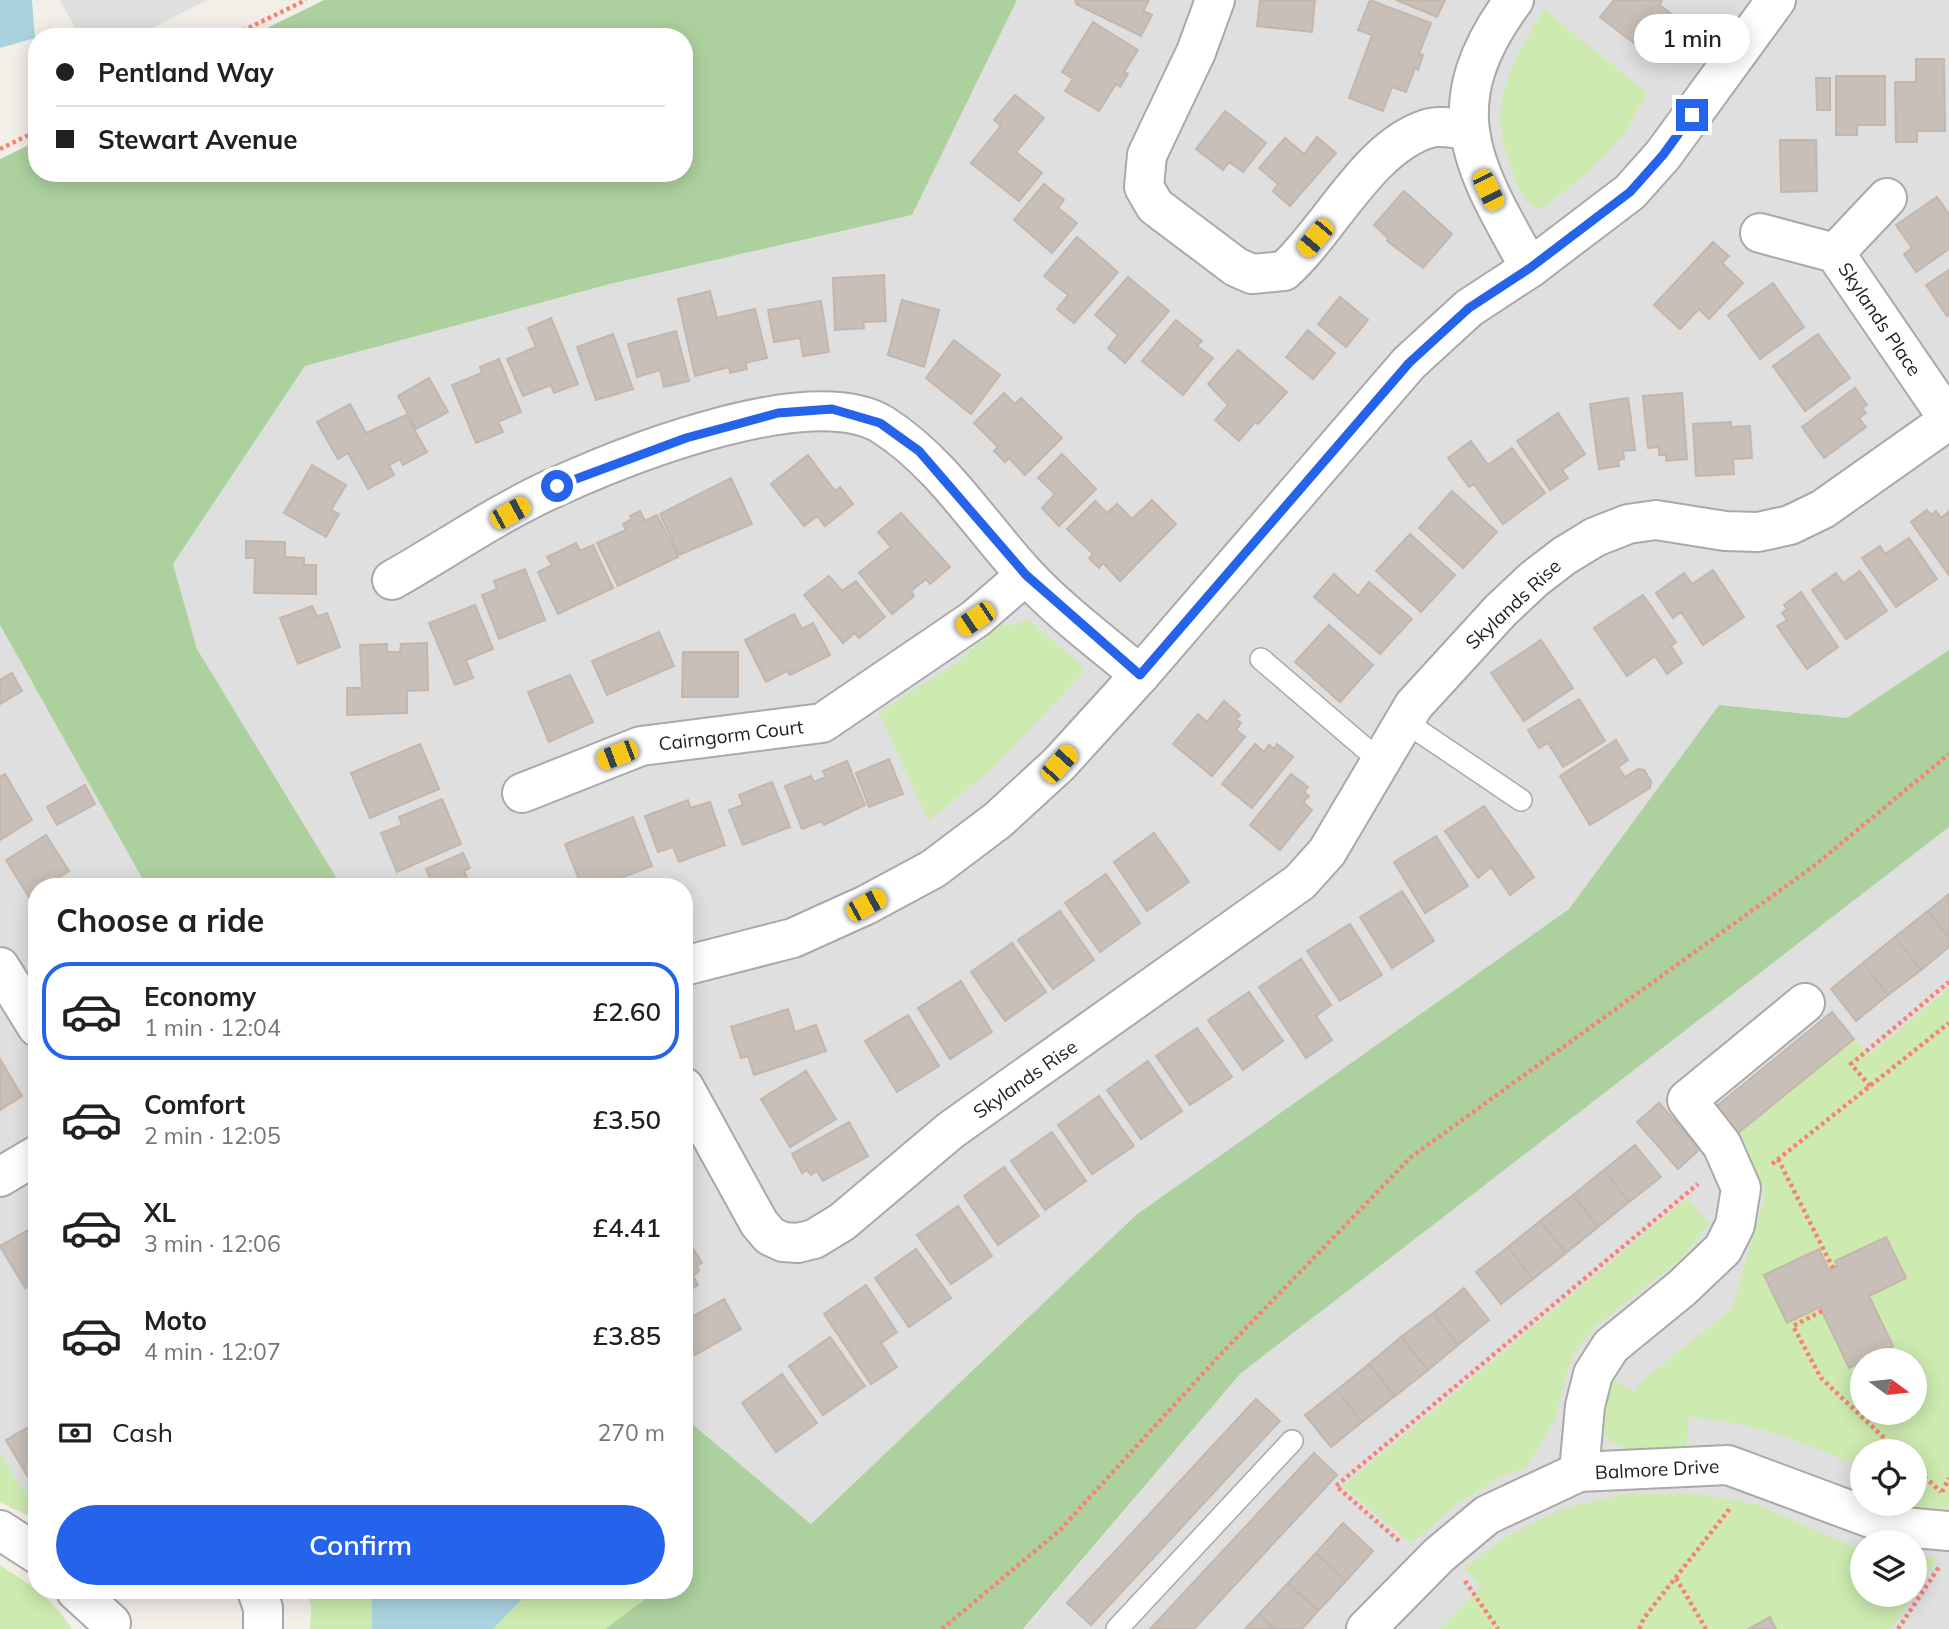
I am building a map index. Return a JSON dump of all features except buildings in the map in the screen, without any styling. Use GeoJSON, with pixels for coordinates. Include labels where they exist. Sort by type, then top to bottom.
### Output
{"type":"FeatureCollection","features":[{"type":"Feature","properties":{"kind":"street"},"geometry":{"type":"LineString","coordinates":[[1214,0],[1196,52],[1147,155],[1144,187],[1155,206],[1236,267],[1252,274],[1284,271],[1384,155],[1408,138],[1432,127],[1468,130]]}},
{"type":"Feature","properties":{"kind":"street"},"geometry":{"type":"LineString","coordinates":[[1514,0],[1482,53],[1469,97],[1468,130],[1480,173],[1530,268]]}},
{"type":"Feature","properties":{"kind":"street"},"geometry":{"type":"LineString","coordinates":[[693,964],[793,938],[866,905],[933,869],[998,820],[1059,764],[1140,675],[1409,363],[1469,308],[1530,268],[1630,192],[1663,155],[1776,0]]}},
{"type":"Feature","properties":{"kind":"street","name":"Skylands Place"},"geometry":{"type":"LineString","coordinates":[[1835,253],[1887,198]]}},
{"type":"Feature","properties":{"kind":"street","name":"Skylands Place"},"geometry":{"type":"LineString","coordinates":[[1760,233],[1835,253],[1949,420]]}},
{"type":"Feature","properties":{"kind":"street"},"geometry":{"type":"LineString","coordinates":[[392,579],[557,486],[686,438],[778,413],[832,409],[880,423],[919,451],[1026,575],[1140,675]]}},
{"type":"Feature","properties":{"kind":"street","name":"Skylands Rise"},"geometry":{"type":"LineString","coordinates":[[693,1103],[759,1223],[770,1236],[783,1242],[814,1239],[867,1204],[951,1130],[1300,882],[1327,852],[1404,722],[1443,670],[1534,579],[1595,537],[1628,524],[1656,520],[1725,531],[1758,532],[1790,525],[1823,509],[1949,420]]}},
{"type":"Feature","properties":{"kind":"street","name":"Cairngorm Court"},"geometry":{"type":"LineString","coordinates":[[522,793],[641,746],[822,723],[975,619],[1026,575]]}},
{"type":"Feature","properties":{"kind":"street"},"geometry":{"type":"LineString","coordinates":[[0,967],[28,1012]]}},
{"type":"Feature","properties":{"kind":"street"},"geometry":{"type":"LineString","coordinates":[[1579,1472],[1585,1406],[1593,1374],[1611,1346],[1682,1288],[1723,1249],[1735,1225],[1735,1174],[1722,1145],[1687,1100],[1805,1003]]}},
{"type":"Feature","properties":{"kind":"street"},"geometry":{"type":"LineString","coordinates":[[0,1177],[28,1160]]}},
{"type":"Feature","properties":{"kind":"street","name":"Balmore Drive"},"geometry":{"type":"LineString","coordinates":[[1366,1629],[1433,1561],[1487,1516],[1579,1472],[1728,1465],[1945,1547]]}},
{"type":"Feature","properties":{"kind":"street"},"geometry":{"type":"LineString","coordinates":[[0,1530],[28,1547]]}},
{"type":"Feature","properties":{"kind":"street"},"geometry":{"type":"LineString","coordinates":[[89,1599],[114,1614]]}},
{"type":"Feature","properties":{"kind":"street"},"geometry":{"type":"LineString","coordinates":[[260,1599],[263,1608],[263,1629]]}},
{"type":"Feature","properties":{"kind":"lane"},"geometry":{"type":"LineString","coordinates":[[1261,659],[1381,762]]}},
{"type":"Feature","properties":{"kind":"lane"},"geometry":{"type":"LineString","coordinates":[[1404,722],[1521,800]]}},
{"type":"Feature","properties":{"kind":"lane"},"geometry":{"type":"LineString","coordinates":[[1117,1629],[1292,1441]]}},
{"type":"Feature","properties":{"kind":"path"},"geometry":{"type":"LineString","coordinates":[[248,28],[306,0]]}},
{"type":"Feature","properties":{"kind":"path"},"geometry":{"type":"LineString","coordinates":[[0,149],[28,135]]}},
{"type":"Feature","properties":{"kind":"path"},"geometry":{"type":"LineString","coordinates":[[942,1629],[1059,1531],[1219,1356],[1411,1157],[1815,865],[1949,754]]}},
{"type":"Feature","properties":{"kind":"path"},"geometry":{"type":"LineString","coordinates":[[1870,1086],[1851,1064],[1949,982]]}},
{"type":"Feature","properties":{"kind":"path"},"geometry":{"type":"LineString","coordinates":[[1498,1629],[1472,1588],[1336,1486],[1735,1174],[1778,1159],[1949,1023]]}},
{"type":"Feature","properties":{"kind":"path"},"geometry":{"type":"LineString","coordinates":[[1778,1159],[1833,1268]]}},
{"type":"Feature","properties":{"kind":"path"},"geometry":{"type":"LineString","coordinates":[[1822,1311],[1793,1326],[1821,1378],[1885,1439]]}},
{"type":"Feature","properties":{"kind":"path"},"geometry":{"type":"LineString","coordinates":[[1639,1629],[1675,1578],[1757,1474]]}},
{"type":"Feature","properties":{"kind":"path"},"geometry":{"type":"LineString","coordinates":[[1942,1493],[1949,1478]]}},
{"type":"Feature","properties":{"kind":"path"},"geometry":{"type":"LineString","coordinates":[[1927,1479],[1949,1500]]}},
{"type":"Feature","properties":{"kind":"path"},"geometry":{"type":"LineString","coordinates":[[1898,1629],[1945,1547]]}},
{"type":"Feature","properties":{"kind":"path"},"geometry":{"type":"LineString","coordinates":[[1675,1578],[1706,1629]]}},
{"type":"Feature","properties":{"kind":"shaded area"},"geometry":{"type":"Polygon","coordinates":[[[60,0],[207,0],[153,28],[75,28],[60,0]]]}},
{"type":"Feature","properties":{"kind":"shaded area"},"geometry":{"type":"Polygon","coordinates":[[[1017,0],[1949,0],[1949,650],[1847,718],[1719,705],[1569,909],[1136,1215],[811,1524],[693,1425],[693,878],[337,878],[197,649],[173,564],[305,366],[610,284],[912,215],[1017,0]]]}},
{"type":"Feature","properties":{"kind":"shaded area"},"geometry":{"type":"Polygon","coordinates":[[[0,625],[142,878],[28,878],[28,1493],[19,1485],[0,1453],[0,625]]]}},
{"type":"Feature","properties":{"kind":"shaded area"},"geometry":{"type":"Polygon","coordinates":[[[1949,827],[1949,1629],[1024,1629],[1240,1374],[1949,827]]]}},
{"type":"Feature","properties":{"kind":"green space"},"geometry":{"type":"Polygon","coordinates":[[[324,0],[1017,0],[912,215],[610,284],[305,366],[173,564],[197,649],[337,878],[142,878],[0,625],[0,159],[28,145],[28,182],[693,182],[693,28],[267,28],[324,0]]]}},
{"type":"Feature","properties":{"kind":"green space"},"geometry":{"type":"Polygon","coordinates":[[[1544,9],[1647,93],[1625,133],[1587,173],[1543,208],[1537,209],[1525,198],[1513,174],[1501,127],[1501,107],[1511,69],[1544,9]]]}},
{"type":"Feature","properties":{"kind":"green space"},"geometry":{"type":"Polygon","coordinates":[[[1023,620],[1032,622],[1079,663],[1084,672],[991,770],[928,821],[879,712],[958,662],[998,624],[1015,625],[1023,620]]]}},
{"type":"Feature","properties":{"kind":"green space"},"geometry":{"type":"Polygon","coordinates":[[[1949,650],[1949,827],[1240,1374],[1023,1629],[605,1629],[645,1599],[693,1599],[693,1425],[811,1524],[1136,1215],[1569,909],[1719,705],[1847,718],[1949,650]]]}},
{"type":"Feature","properties":{"kind":"green space"},"geometry":{"type":"Polygon","coordinates":[[[1949,988],[1949,1508],[1927,1515],[1927,1439],[1850,1439],[1850,1464],[1778,1435],[1736,1424],[1689,1417],[1686,1448],[1625,1448],[1606,1437],[1600,1421],[1609,1377],[1635,1392],[1641,1382],[1732,1308],[1766,1192],[1733,1137],[1854,1039],[1869,1055],[1949,988]]]}},
{"type":"Feature","properties":{"kind":"green space"},"geometry":{"type":"Polygon","coordinates":[[[1687,1198],[1710,1224],[1681,1259],[1596,1326],[1579,1347],[1568,1369],[1555,1421],[1527,1466],[1497,1479],[1457,1504],[1411,1544],[1343,1486],[1687,1198]]]}},
{"type":"Feature","properties":{"kind":"green space"},"geometry":{"type":"Polygon","coordinates":[[[0,1453],[19,1485],[28,1493],[28,1516],[0,1502],[0,1453]]]}},
{"type":"Feature","properties":{"kind":"green space"},"geometry":{"type":"Polygon","coordinates":[[[1630,1493],[1699,1494],[1756,1504],[1850,1546],[1850,1607],[1905,1607],[1891,1629],[1439,1629],[1481,1588],[1464,1568],[1509,1535],[1564,1508],[1630,1493]]]}},
{"type":"Feature","properties":{"kind":"green space"},"geometry":{"type":"Polygon","coordinates":[[[1927,1558],[1938,1558],[1927,1575],[1927,1558]]]}},
{"type":"Feature","properties":{"kind":"green space"},"geometry":{"type":"Polygon","coordinates":[[[0,1565],[28,1585],[28,1599],[46,1599],[72,1629],[0,1629],[0,1565]]]}},
{"type":"Feature","properties":{"kind":"green space"},"geometry":{"type":"Polygon","coordinates":[[[308,1599],[645,1599],[605,1629],[310,1629],[308,1599]]]}},
{"type":"Feature","properties":{"kind":"water"},"geometry":{"type":"Polygon","coordinates":[[[0,0],[32,0],[34,28],[28,28],[28,40],[0,48],[0,0]]]}},
{"type":"Feature","properties":{"kind":"water"},"geometry":{"type":"Polygon","coordinates":[[[372,1599],[522,1599],[493,1629],[372,1629],[372,1599]]]}},
{"type":"Feature","properties":{"kind":"route"},"geometry":{"type":"LineString","coordinates":[[557,486],[686,438],[778,413],[832,409],[880,423],[919,451],[1026,575],[1058,606],[1140,675],[1409,363],[1469,308],[1530,268],[1630,192],[1663,155],[1692,115]]}}]}
